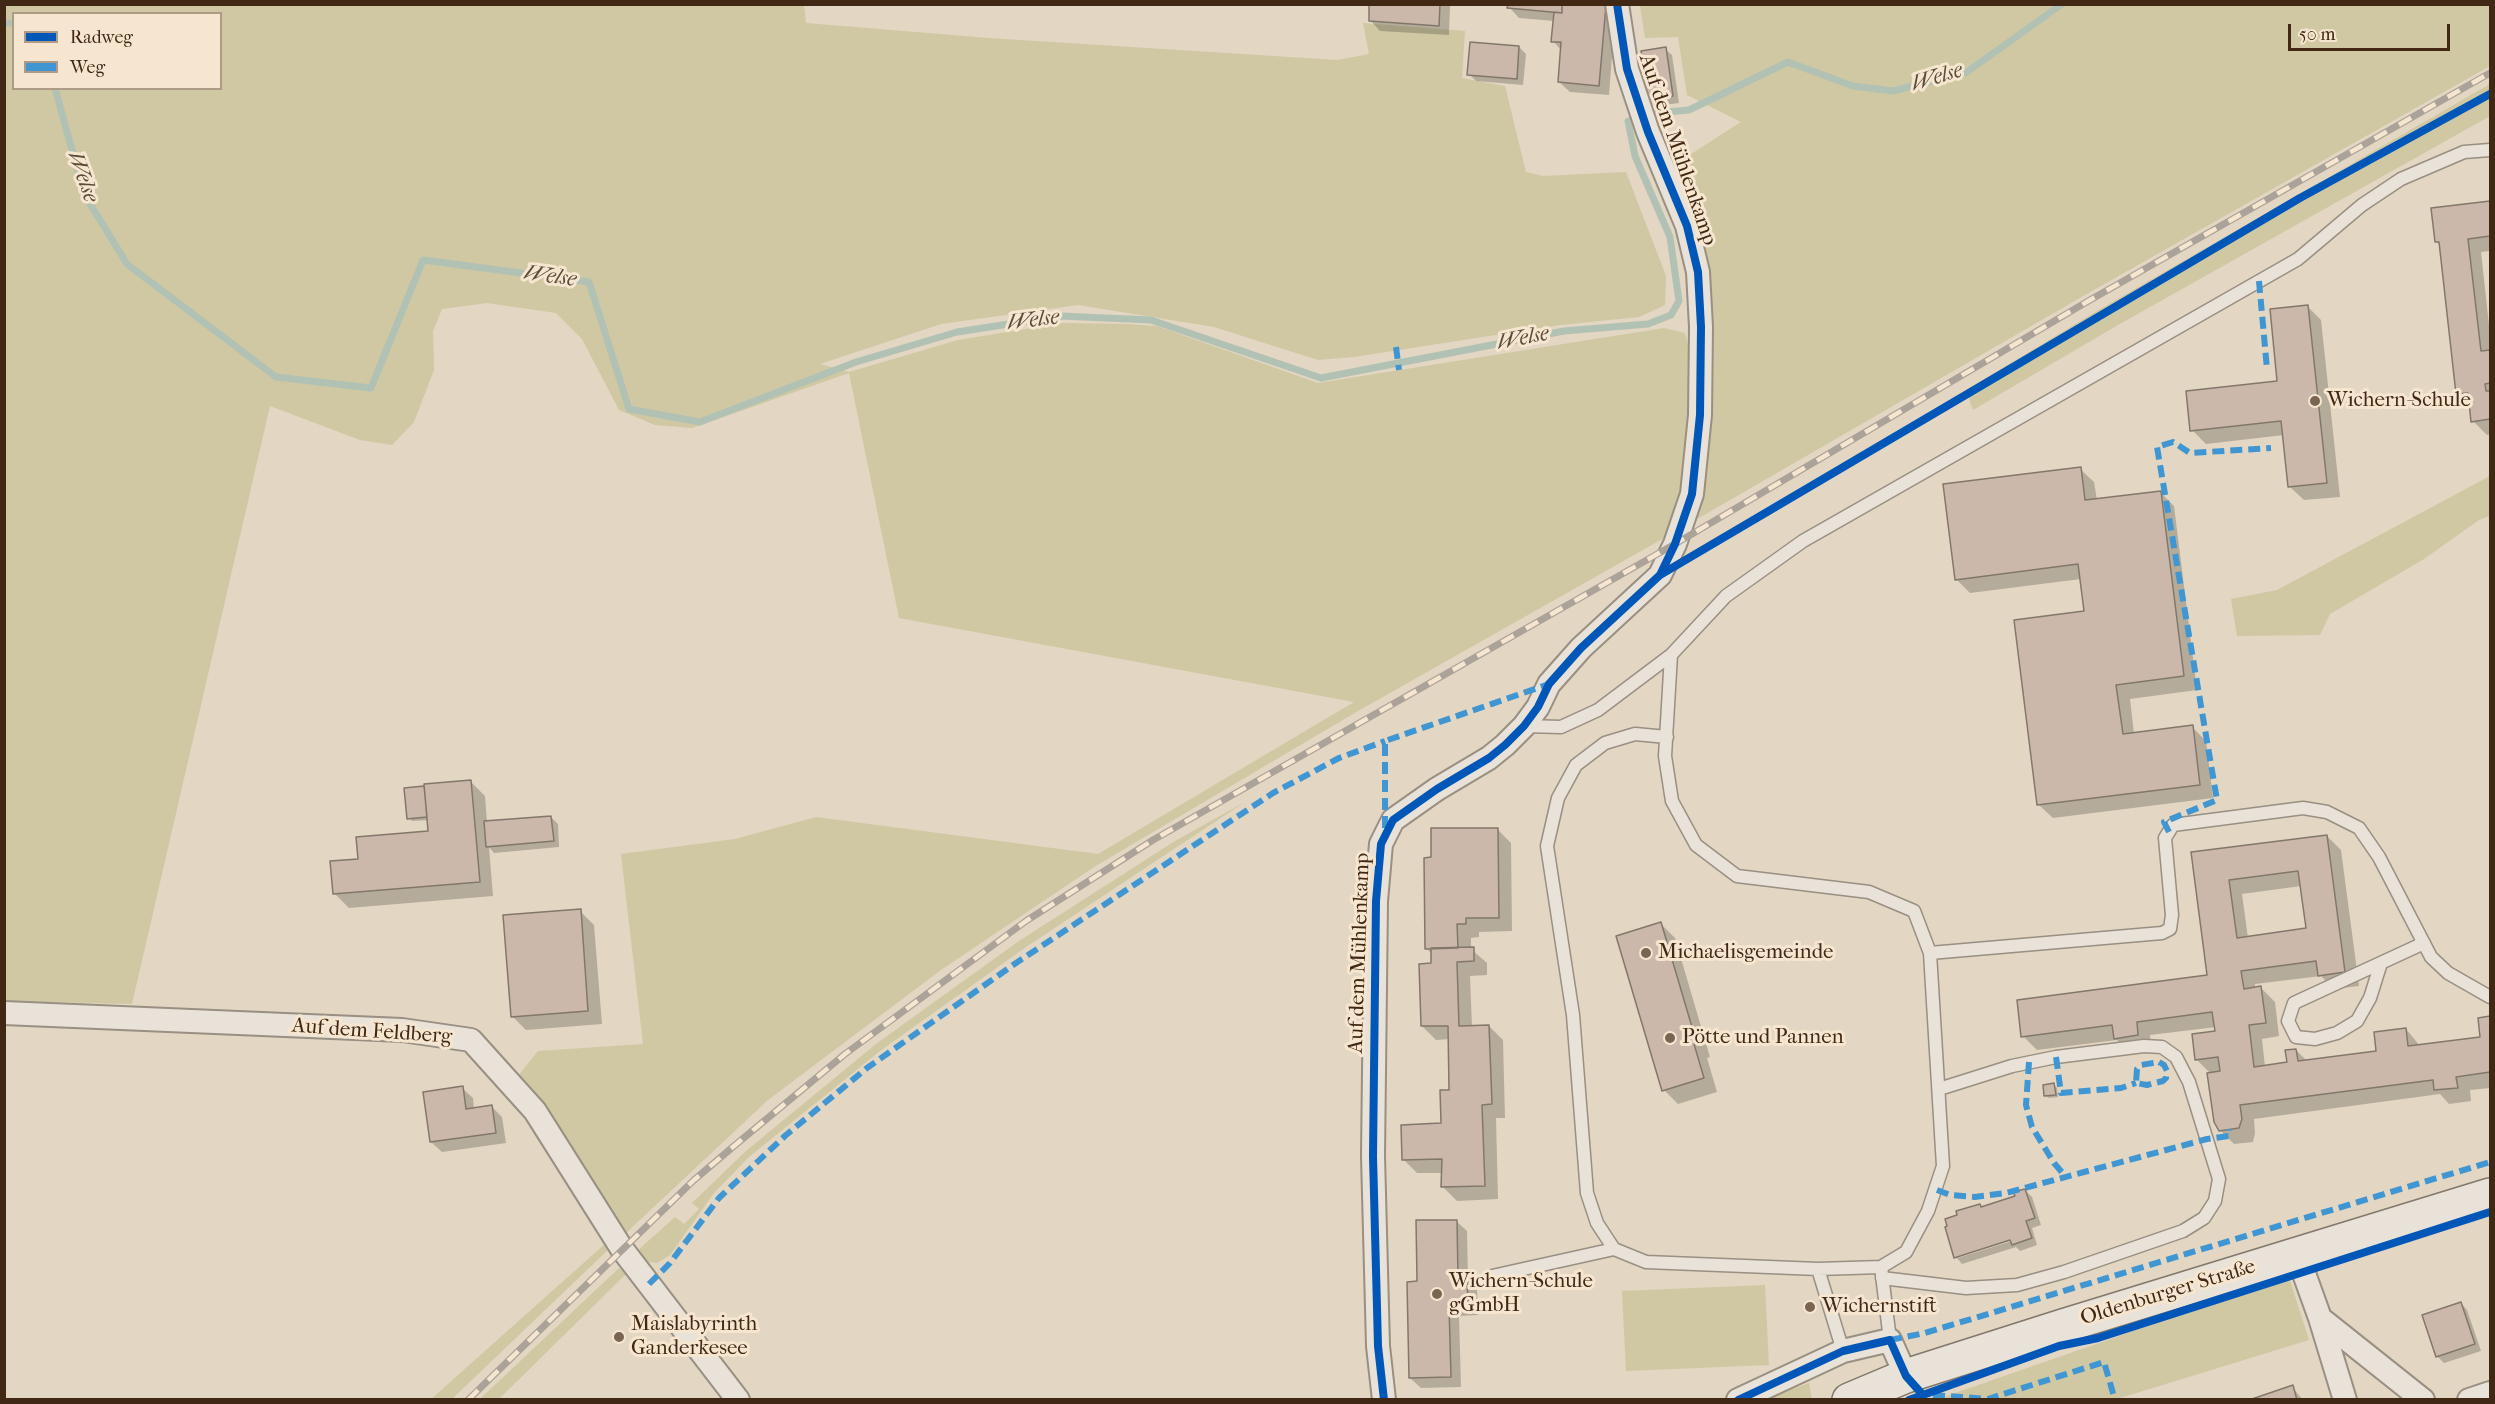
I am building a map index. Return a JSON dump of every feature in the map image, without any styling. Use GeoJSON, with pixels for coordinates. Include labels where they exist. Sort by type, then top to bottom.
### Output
{"type":"FeatureCollection","features":[{"type":"Feature","properties":{"kind":"main road","name":"Oldenburger Straße"},"geometry":{"type":"LineString","coordinates":[[1849,1400],[1906,1376],[2490,1195]]}},
{"type":"Feature","properties":{"kind":"street","name":"Auf dem Mühlenkamp"},"geometry":{"type":"LineString","coordinates":[[1384,1400],[1378,1346],[1373,1156],[1376,901],[1381,844],[1393,820],[1437,789],[1489,758],[1524,726],[1538,707],[1550,684],[1581,648],[1660,575],[1675,544],[1692,494],[1700,415],[1701,327],[1698,273],[1687,226],[1648,132],[1641,105],[1627,69],[1617,4]]}},
{"type":"Feature","properties":{"kind":"street","name":"Auf dem Feldberg"},"geometry":{"type":"LineString","coordinates":[[4,1013],[402,1030],[471,1040],[536,1111],[622,1249],[738,1400]]}},
{"type":"Feature","properties":{"kind":"street"},"geometry":{"type":"LineString","coordinates":[[2297,1254],[2320,1318],[2345,1400]]}},
{"type":"Feature","properties":{"kind":"street"},"geometry":{"type":"LineString","coordinates":[[2320,1318],[2423,1400]]}},
{"type":"Feature","properties":{"kind":"street"},"geometry":{"type":"LineString","coordinates":[[1738,1400],[1843,1351],[1890,1340],[1906,1376]]}},
{"type":"Feature","properties":{"kind":"street"},"geometry":{"type":"LineString","coordinates":[[2469,1400],[2490,1393]]}},
{"type":"Feature","properties":{"kind":"lane"},"geometry":{"type":"LineString","coordinates":[[1524,726],[1561,727],[1589,714],[1671,655],[1726,596],[1803,541],[2298,259],[2362,205],[2401,179],[2464,152],[2490,150]]}},
{"type":"Feature","properties":{"kind":"lane"},"geometry":{"type":"LineString","coordinates":[[1671,655],[1665,756],[1672,801],[1696,845],[1737,876],[1869,892],[1914,911],[1930,953],[1943,1166],[1937,1190],[1906,1252],[1881,1273]]}},
{"type":"Feature","properties":{"kind":"lane"},"geometry":{"type":"LineString","coordinates":[[1614,1249],[1597,1223],[1587,1193],[1573,1015],[1547,846],[1558,798],[1576,765],[1605,743],[1635,734],[1666,737]]}},
{"type":"Feature","properties":{"kind":"lane"},"geometry":{"type":"LineString","coordinates":[[1930,953],[2162,933],[2170,929],[2172,915],[2165,838],[2173,825],[2303,808],[2327,812],[2359,828],[2379,857],[2431,957],[2448,973],[2490,997]]}},
{"type":"Feature","properties":{"kind":"lane"},"geometry":{"type":"LineString","coordinates":[[2381,963],[2370,998],[2357,1021],[2337,1034],[2315,1039],[2296,1037],[2289,1020],[2294,1003],[2424,943]]}},
{"type":"Feature","properties":{"kind":"lane"},"geometry":{"type":"LineString","coordinates":[[1492,1275],[1614,1249],[1646,1262],[1881,1273],[1966,1288],[2017,1285],[2064,1272],[2184,1231],[2204,1218],[2215,1201],[2219,1179],[2189,1083],[2176,1057],[2162,1047],[2144,1046],[2056,1057],[2012,1066],[1939,1089]]}},
{"type":"Feature","properties":{"kind":"lane"},"geometry":{"type":"LineString","coordinates":[[1818,1269],[1843,1351]]}},
{"type":"Feature","properties":{"kind":"lane"},"geometry":{"type":"LineString","coordinates":[[1881,1273],[1890,1340]]}},
{"type":"Feature","properties":{"kind":"shaded area"},"geometry":{"type":"Polygon","coordinates":[[[804,4],[806,23],[989,38],[1337,60],[1369,54],[1363,23],[1465,31],[1462,78],[1505,86],[1526,172],[1543,176],[1626,172],[1666,276],[1665,305],[1639,317],[1560,325],[1354,357],[1318,360],[1214,327],[1078,305],[941,324],[820,364],[849,372],[958,340],[1063,323],[1127,324],[1157,326],[1318,383],[1664,328],[1685,333],[1692,360],[1685,491],[1673,533],[1358,711],[1094,867],[941,970],[768,1100],[626,1233],[541,1105],[518,1076],[538,1051],[643,1044],[621,854],[735,839],[816,817],[1098,854],[1354,702],[899,618],[849,373],[692,428],[655,425],[619,410],[582,339],[556,313],[487,303],[442,309],[433,331],[434,370],[414,422],[392,445],[360,440],[270,406],[132,1004],[5,1001],[5,5],[804,4]]]}},
{"type":"Feature","properties":{"kind":"shaded area"},"geometry":{"type":"Polygon","coordinates":[[[1640,5],[2490,5],[2490,66],[2085,295],[1692,522],[1698,502],[1704,499],[1710,394],[1711,284],[1702,229],[1677,163],[1741,122],[1687,95],[1678,37],[1645,38],[1640,5]]]}},
{"type":"Feature","properties":{"kind":"shaded area"},"geometry":{"type":"Polygon","coordinates":[[[2490,84],[2490,116],[2118,325],[1973,410],[1966,390],[2107,305],[2490,84]]]}},
{"type":"Feature","properties":{"kind":"shaded area"},"geometry":{"type":"Polygon","coordinates":[[[2490,476],[2490,516],[2479,520],[2424,559],[2330,614],[2320,635],[2237,636],[2231,599],[2277,590],[2490,476]]]}},
{"type":"Feature","properties":{"kind":"shaded area"},"geometry":{"type":"Polygon","coordinates":[[[1245,802],[1026,947],[880,1051],[749,1157],[714,1193],[670,1255],[657,1263],[647,1262],[636,1252],[675,1217],[684,1224],[699,1209],[692,1203],[746,1151],[876,1044],[1019,941],[1175,841],[1245,802]]]}},
{"type":"Feature","properties":{"kind":"shaded area"},"geometry":{"type":"Polygon","coordinates":[[[606,1243],[610,1248],[452,1399],[430,1400],[606,1243]]]}},
{"type":"Feature","properties":{"kind":"shaded area"},"geometry":{"type":"Polygon","coordinates":[[[619,1268],[626,1274],[499,1399],[480,1399],[619,1268]]]}},
{"type":"Feature","properties":{"kind":"shaded area"},"geometry":{"type":"Polygon","coordinates":[[[2289,1277],[2309,1340],[2117,1399],[1938,1399],[2289,1277]]]}},
{"type":"Feature","properties":{"kind":"shaded area"},"geometry":{"type":"Polygon","coordinates":[[[1765,1285],[1769,1365],[1626,1371],[1622,1291],[1765,1285]]]}},
{"type":"Feature","properties":{"kind":"shaded area"},"geometry":{"type":"Polygon","coordinates":[[[1809,1383],[1812,1399],[1766,1399],[1809,1383]]]}},
{"type":"Feature","properties":{"kind":"building"},"geometry":{"type":"Polygon","coordinates":[[[1369,4],[1440,4],[1439,26],[1369,21],[1369,4]]]}},
{"type":"Feature","properties":{"kind":"building"},"geometry":{"type":"Polygon","coordinates":[[[1508,4],[1562,4],[1562,13],[1507,8],[1508,4]]]}},
{"type":"Feature","properties":{"kind":"building"},"geometry":{"type":"Polygon","coordinates":[[[1562,4],[1606,5],[1599,86],[1558,82],[1561,42],[1551,42],[1554,12],[1562,13],[1562,4]]]}},
{"type":"Feature","properties":{"kind":"building"},"geometry":{"type":"Polygon","coordinates":[[[1470,42],[1519,46],[1517,79],[1467,75],[1470,42]]]}},
{"type":"Feature","properties":{"kind":"building"},"geometry":{"type":"Polygon","coordinates":[[[1666,47],[1673,96],[1648,100],[1641,51],[1666,47]]]}},
{"type":"Feature","properties":{"kind":"building"},"geometry":{"type":"Polygon","coordinates":[[[2490,201],[2490,236],[2468,239],[2481,351],[2490,350],[2490,383],[2485,384],[2486,391],[2490,391],[2490,419],[2471,422],[2468,393],[2456,394],[2439,242],[2435,242],[2431,208],[2490,201]]]}},
{"type":"Feature","properties":{"kind":"building"},"geometry":{"type":"Polygon","coordinates":[[[2308,305],[2327,483],[2288,487],[2281,421],[2190,431],[2186,391],[2277,381],[2270,309],[2308,305]]]}},
{"type":"Feature","properties":{"kind":"building"},"geometry":{"type":"Polygon","coordinates":[[[2081,467],[2085,500],[2161,491],[2184,676],[2116,685],[2123,734],[2193,725],[2200,785],[2037,805],[2014,620],[2084,611],[2078,564],[1955,580],[1943,484],[2081,467]]]}},
{"type":"Feature","properties":{"kind":"building"},"geometry":{"type":"Polygon","coordinates":[[[471,780],[480,882],[333,894],[330,861],[358,859],[356,837],[428,831],[424,784],[471,780]]]}},
{"type":"Feature","properties":{"kind":"building"},"geometry":{"type":"Polygon","coordinates":[[[424,786],[427,817],[407,819],[404,788],[424,786]]]}},
{"type":"Feature","properties":{"kind":"building"},"geometry":{"type":"Polygon","coordinates":[[[551,816],[554,841],[486,847],[484,821],[551,816]]]}},
{"type":"Feature","properties":{"kind":"building"},"geometry":{"type":"Polygon","coordinates":[[[1431,828],[1498,828],[1499,918],[1466,918],[1466,924],[1457,924],[1458,948],[1425,949],[1424,858],[1431,857],[1431,828]]]}},
{"type":"Feature","properties":{"kind":"building"},"geometry":{"type":"Polygon","coordinates":[[[2327,835],[2345,972],[2318,976],[2316,961],[2241,971],[2244,989],[2261,986],[2266,1023],[2249,1025],[2254,1067],[2287,1062],[2285,1050],[2296,1049],[2298,1061],[2376,1051],[2374,1032],[2406,1028],[2408,1046],[2480,1037],[2478,1018],[2490,1016],[2490,1072],[2456,1077],[2458,1088],[2434,1090],[2433,1080],[2240,1105],[2242,1119],[2239,1128],[2219,1131],[2214,1122],[2207,1073],[2220,1071],[2218,1057],[2195,1060],[2192,1034],[2215,1031],[2212,1012],[2137,1022],[2138,1035],[2114,1039],[2112,1025],[2021,1037],[2017,1000],[2207,975],[2191,852],[2327,835]],[[2298,871],[2229,880],[2237,938],[2306,928],[2298,871]]]}},
{"type":"Feature","properties":{"kind":"building"},"geometry":{"type":"Polygon","coordinates":[[[581,909],[588,1011],[511,1017],[503,915],[581,909]]]}},
{"type":"Feature","properties":{"kind":"building"},"geometry":{"type":"Polygon","coordinates":[[[1661,922],[1697,1044],[1694,1044],[1704,1078],[1662,1091],[1616,936],[1661,922]]]}},
{"type":"Feature","properties":{"kind":"building"},"geometry":{"type":"Polygon","coordinates":[[[1474,947],[1474,961],[1457,962],[1459,1026],[1489,1025],[1492,1104],[1482,1105],[1485,1186],[1441,1187],[1442,1159],[1402,1160],[1401,1125],[1441,1123],[1440,1090],[1449,1090],[1448,1026],[1421,1026],[1419,964],[1431,963],[1431,948],[1474,947]]]}},
{"type":"Feature","properties":{"kind":"building"},"geometry":{"type":"Polygon","coordinates":[[[2054,1083],[2056,1095],[2044,1096],[2043,1085],[2054,1083]]]}},
{"type":"Feature","properties":{"kind":"building"},"geometry":{"type":"Polygon","coordinates":[[[463,1086],[466,1109],[492,1105],[496,1133],[430,1142],[423,1092],[463,1086]]]}},
{"type":"Feature","properties":{"kind":"building"},"geometry":{"type":"Polygon","coordinates":[[[2025,1189],[2035,1218],[2026,1221],[2032,1238],[2012,1245],[2010,1240],[1954,1258],[1945,1219],[1957,1215],[1956,1211],[1980,1204],[1981,1207],[2015,1196],[2013,1192],[2025,1189]]]}},
{"type":"Feature","properties":{"kind":"building","name":"Wichern-Schule gGmbH"},"geometry":{"type":"Polygon","coordinates":[[[1416,1220],[1457,1220],[1458,1277],[1467,1276],[1468,1305],[1449,1306],[1451,1377],[1409,1378],[1407,1282],[1417,1281],[1416,1220]]]}},
{"type":"Feature","properties":{"kind":"building"},"geometry":{"type":"Polygon","coordinates":[[[2461,1302],[2475,1344],[2436,1357],[2422,1315],[2461,1302]]]}},
{"type":"Feature","properties":{"kind":"building"},"geometry":{"type":"Polygon","coordinates":[[[2293,1385],[2297,1400],[2249,1400],[2293,1385]]]}},
{"type":"Feature","properties":{"kind":"waterway","name":"Welse"},"geometry":{"type":"LineString","coordinates":[[56,90],[84,194],[127,264],[276,377],[371,388],[423,260],[589,282],[629,409],[700,422],[856,362],[957,332],[1061,316],[1151,320],[1321,378],[1564,331],[1648,324],[1671,315],[1679,301],[1670,237],[1635,156],[1628,121],[1654,113],[1689,110],[1788,62],[1853,86],[1893,91],[1967,72],[2062,4]]}},
{"type":"Feature","properties":{"kind":"waterway","name":"Welse"},"geometry":{"type":"LineString","coordinates":[[4,23],[12,23]]}},
{"type":"Feature","properties":{"kind":"railway"},"geometry":{"type":"LineString","coordinates":[[468,1400],[694,1180],[845,1054],[1026,921],[1153,840],[1675,544],[2090,300],[2490,73]]}},
{"type":"Feature","properties":{"kind":"marked path"},"geometry":{"type":"LineString","coordinates":[[2259,281],[2267,369]]}},
{"type":"Feature","properties":{"kind":"marked path"},"geometry":{"type":"LineString","coordinates":[[1396,347],[1399,370]]}},
{"type":"Feature","properties":{"kind":"marked path"},"geometry":{"type":"LineString","coordinates":[[2169,832],[2164,822],[2217,800],[2157,447],[2173,442],[2190,453],[2271,448]]}},
{"type":"Feature","properties":{"kind":"marked path"},"geometry":{"type":"LineString","coordinates":[[1385,828],[1385,741],[1549,684]]}},
{"type":"Feature","properties":{"kind":"marked path"},"geometry":{"type":"LineString","coordinates":[[649,1284],[670,1263],[719,1198],[786,1135],[867,1068],[1016,963],[1273,793],[1339,758],[1385,741]]}},
{"type":"Feature","properties":{"kind":"marked path"},"geometry":{"type":"LineString","coordinates":[[2056,1057],[2061,1093],[2121,1088],[2136,1083]]}},
{"type":"Feature","properties":{"kind":"marked path"},"geometry":{"type":"LineString","coordinates":[[2029,1062],[2026,1105],[2032,1127],[2054,1163],[2066,1177]]}},
{"type":"Feature","properties":{"kind":"marked path"},"geometry":{"type":"LineString","coordinates":[[2159,1062],[2167,1071],[2163,1081],[2147,1085],[2136,1083],[2137,1069],[2141,1065],[2159,1062]]}},
{"type":"Feature","properties":{"kind":"marked path"},"geometry":{"type":"LineString","coordinates":[[1937,1190],[1950,1195],[1975,1197],[2006,1193],[2207,1139],[2229,1136],[2229,1129]]}},
{"type":"Feature","properties":{"kind":"marked path"},"geometry":{"type":"LineString","coordinates":[[1890,1340],[1925,1333],[2490,1162]]}},
{"type":"Feature","properties":{"kind":"marked path"},"geometry":{"type":"LineString","coordinates":[[1933,1395],[1988,1399],[2104,1362],[2115,1400]]}},
{"type":"Feature","properties":{"kind":"cycle path"},"geometry":{"type":"LineString","coordinates":[[1384,1400],[1378,1346],[1373,1156],[1376,901],[1381,844],[1393,820],[1437,789],[1489,758],[1505,745],[1524,726],[1538,707],[1549,684],[1581,648],[1660,575],[1675,544],[1692,494],[1700,415],[1701,327],[1698,272],[1687,226],[1648,132],[1627,69],[1617,4]]}},
{"type":"Feature","properties":{"kind":"cycle path"},"geometry":{"type":"LineString","coordinates":[[1660,575],[2300,198],[2490,94]]}},
{"type":"Feature","properties":{"kind":"cycle path"},"geometry":{"type":"LineString","coordinates":[[1909,1400],[2059,1346],[2098,1338],[2490,1212]]}},
{"type":"Feature","properties":{"kind":"cycle path"},"geometry":{"type":"LineString","coordinates":[[1738,1400],[1843,1351],[1890,1340],[1906,1376],[1922,1394]]}},
{"type":"Feature","properties":{"kind":"place","name":"Wichern-Schule"},"geometry":{"type":"Point","coordinates":[2315,401]}},
{"type":"Feature","properties":{"kind":"place","name":"Michaelisgemeinde"},"geometry":{"type":"Point","coordinates":[1646,953]}},
{"type":"Feature","properties":{"kind":"place","name":"Pötte und Pannen"},"geometry":{"type":"Point","coordinates":[1670,1038]}},
{"type":"Feature","properties":{"kind":"place","name":"Wichern-Schule gGmbH"},"geometry":{"type":"Point","coordinates":[1437,1294]}},
{"type":"Feature","properties":{"kind":"place","name":"Wichernstift"},"geometry":{"type":"Point","coordinates":[1810,1307]}},
{"type":"Feature","properties":{"kind":"place","name":"Maislabyrinth Ganderkesee"},"geometry":{"type":"Point","coordinates":[619,1337]}}]}
